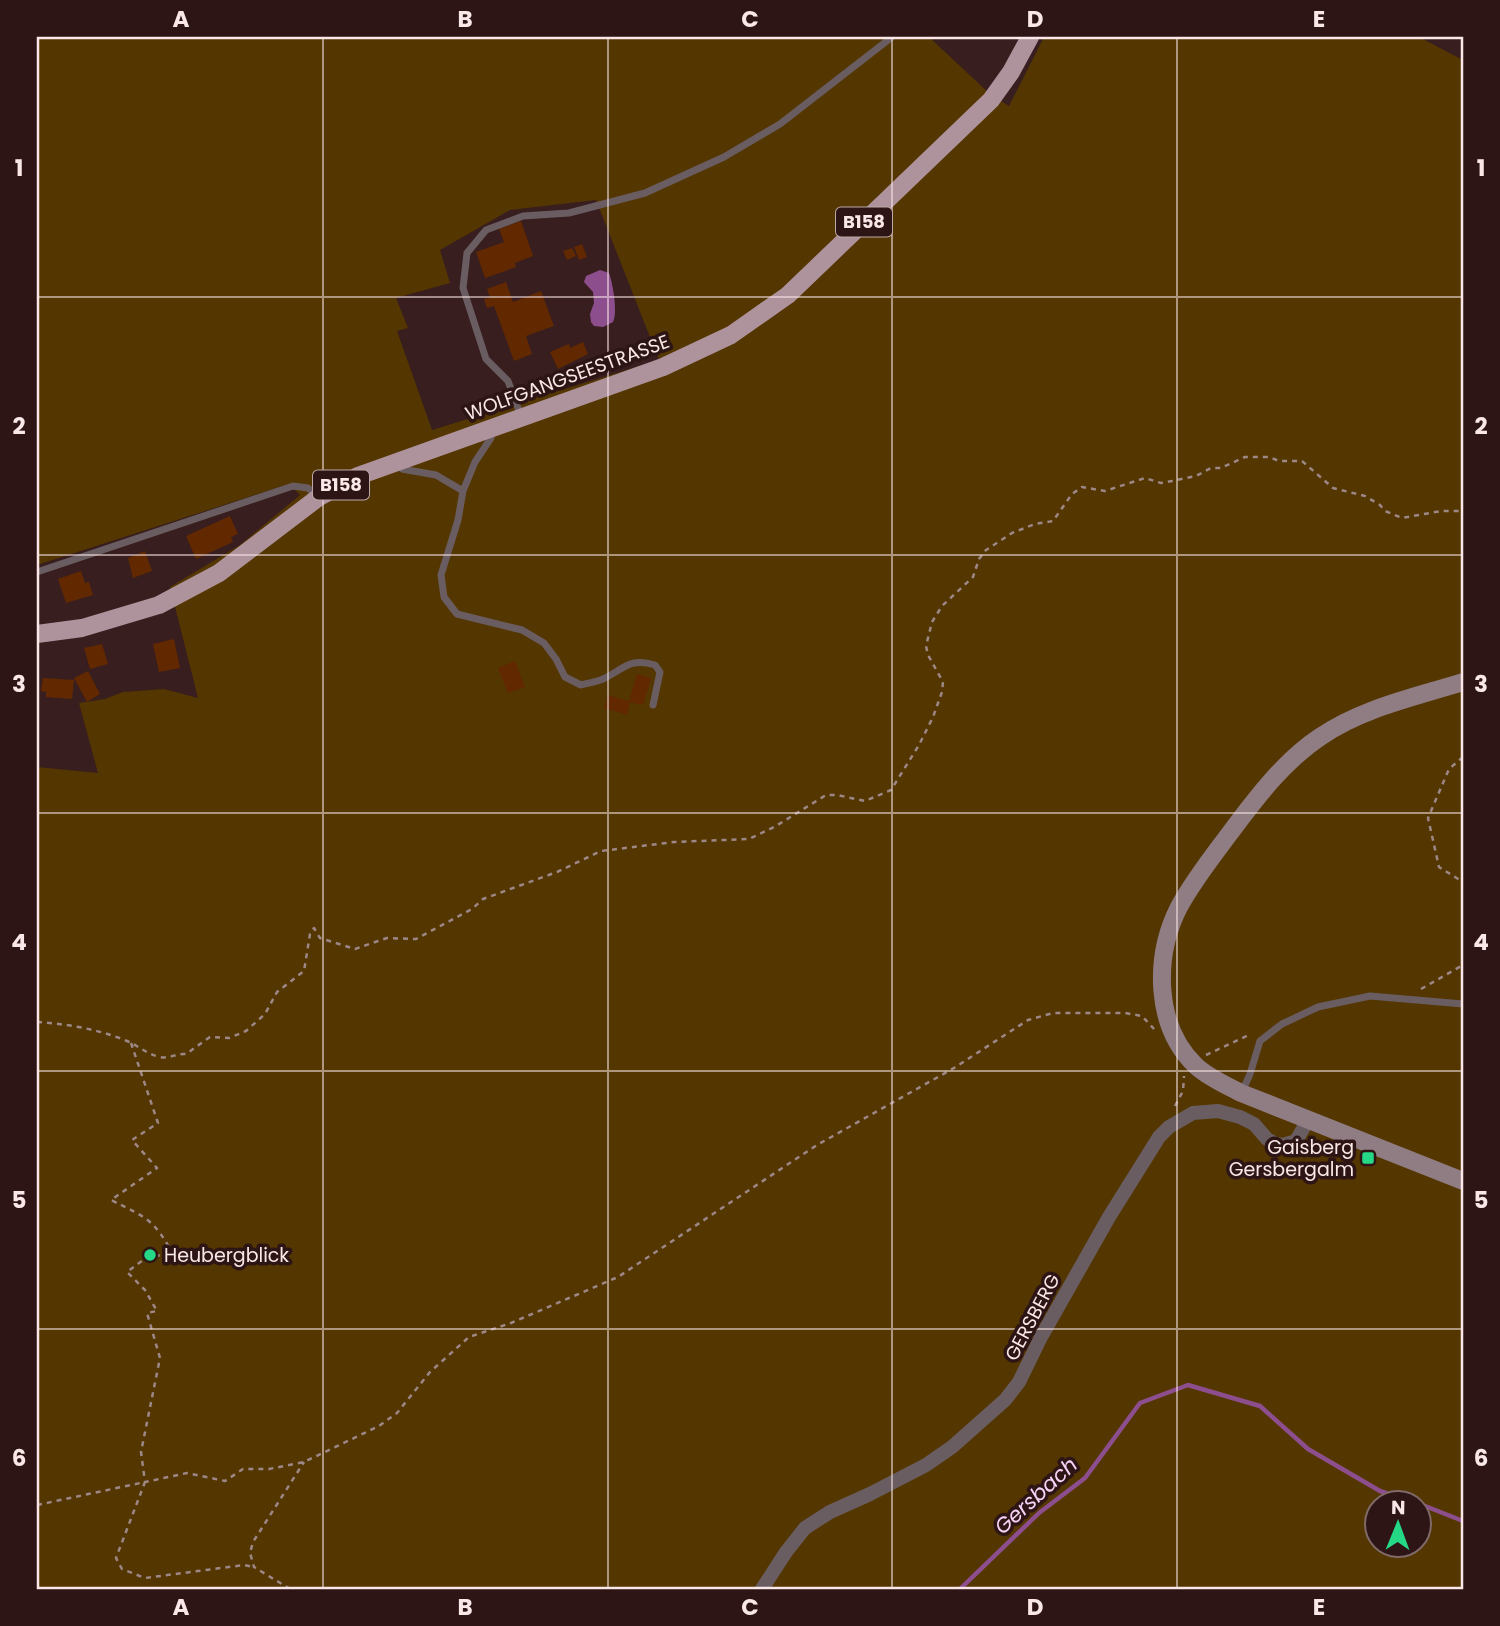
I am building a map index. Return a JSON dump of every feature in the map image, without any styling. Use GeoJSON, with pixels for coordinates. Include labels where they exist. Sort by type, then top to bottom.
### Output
{"type":"FeatureCollection","features":[{"type":"Feature","properties":{"kind":"main road","name":"WOLFGANGSEESTRASSE"},"geometry":{"type":"LineString","coordinates":[[37,634],[82,628],[159,605],[219,573],[318,497],[358,476],[396,460],[685,358],[720,341],[769,311],[798,286],[991,100],[1011,72],[1030,37]]}},
{"type":"Feature","properties":{"kind":"main road"},"geometry":{"type":"LineString","coordinates":[[1463,682],[1343,723],[1298,754],[1245,812],[1188,892],[1178,909],[1167,939],[1162,983],[1168,1019],[1176,1038],[1191,1060],[1212,1078],[1241,1093],[1463,1181]]}},
{"type":"Feature","properties":{"kind":"street","name":"GERSBERG"},"geometry":{"type":"LineString","coordinates":[[762,1589],[805,1528],[830,1512],[926,1465],[952,1447],[1005,1400],[1018,1382],[1109,1217],[1159,1137],[1169,1127],[1193,1113],[1218,1111],[1240,1116],[1254,1124],[1267,1139],[1283,1145],[1296,1141],[1308,1120]]}},
{"type":"Feature","properties":{"kind":"lane"},"geometry":{"type":"LineString","coordinates":[[522,417],[508,381],[486,359],[463,288],[467,253],[486,230],[523,216],[569,213],[645,193],[724,158],[780,124],[892,37]]}},
{"type":"Feature","properties":{"kind":"lane"},"geometry":{"type":"LineString","coordinates":[[489,428],[491,438],[475,462],[463,491],[458,520],[441,575],[444,597],[457,614],[522,630],[544,643],[565,677],[581,685],[602,679],[627,664],[643,661],[655,665],[660,673],[653,705]]}},
{"type":"Feature","properties":{"kind":"lane"},"geometry":{"type":"LineString","coordinates":[[396,460],[402,469],[436,475],[463,491]]}},
{"type":"Feature","properties":{"kind":"lane"},"geometry":{"type":"LineString","coordinates":[[37,572],[293,486],[308,488],[318,497]]}},
{"type":"Feature","properties":{"kind":"lane"},"geometry":{"type":"LineString","coordinates":[[1241,1093],[1250,1074],[1259,1041],[1282,1024],[1306,1012],[1336,1002],[1370,996],[1463,1004]]}},
{"type":"Feature","properties":{"kind":"path"},"geometry":{"type":"LineString","coordinates":[[37,1022],[102,1031],[131,1042],[143,1052],[164,1059],[186,1054],[210,1037],[229,1038],[246,1031],[265,1014],[277,992],[304,971],[310,934],[314,928],[320,938],[355,949],[387,938],[416,939],[472,909],[483,899],[557,872],[601,851],[674,842],[749,839],[776,826],[826,795],[836,794],[865,801],[891,790],[919,746],[942,692],[943,682],[926,646],[932,622],[942,606],[973,577],[979,559],[986,550],[1012,533],[1052,521],[1072,494],[1082,486],[1105,491],[1145,478],[1161,483],[1195,476],[1245,457],[1269,457],[1279,461],[1303,461],[1334,488],[1365,496],[1385,511],[1402,518],[1441,511],[1463,511]]}},
{"type":"Feature","properties":{"kind":"path"},"geometry":{"type":"LineString","coordinates":[[1463,757],[1449,769],[1428,818],[1439,867],[1463,882]]}},
{"type":"Feature","properties":{"kind":"path"},"geometry":{"type":"LineString","coordinates":[[1407,998],[1463,965]]}},
{"type":"Feature","properties":{"kind":"path"},"geometry":{"type":"LineString","coordinates":[[37,1505],[187,1473],[225,1481],[243,1469],[269,1469],[304,1462],[390,1419],[410,1399],[435,1366],[470,1337],[618,1277],[817,1145],[954,1068],[1028,1020],[1053,1013],[1134,1014],[1142,1016],[1160,1037]]}},
{"type":"Feature","properties":{"kind":"path"},"geometry":{"type":"LineString","coordinates":[[1169,1127],[1171,1114],[1184,1088],[1184,1071],[1191,1060],[1257,1030]]}},
{"type":"Feature","properties":{"kind":"path"},"geometry":{"type":"LineString","coordinates":[[131,1042],[158,1123],[132,1140],[157,1168],[111,1200],[149,1219],[162,1234],[174,1256],[150,1255],[127,1272],[145,1290],[157,1311],[147,1313],[160,1358],[141,1452],[145,1482],[116,1558],[122,1569],[145,1578],[244,1565],[254,1567],[290,1589]]}},
{"type":"Feature","properties":{"kind":"path"},"geometry":{"type":"LineString","coordinates":[[254,1567],[250,1553],[254,1542],[304,1462]]}},
{"type":"Feature","properties":{"kind":"shaded area"},"geometry":{"type":"Polygon","coordinates":[[[37,37],[929,37],[990,94],[1009,106],[1044,37],[1419,37],[1463,60],[1463,1589],[37,1589],[37,767],[98,773],[79,703],[105,699],[123,692],[164,689],[198,698],[170,587],[240,545],[300,495],[289,484],[37,565],[37,37]],[[596,200],[510,210],[440,250],[450,283],[396,298],[408,328],[397,331],[432,430],[659,360],[596,200]]]}},
{"type":"Feature","properties":{"kind":"shaded area"},"geometry":{"type":"Polygon","coordinates":[[[600,270],[609,273],[615,305],[613,322],[603,327],[594,326],[591,322],[593,292],[584,282],[586,276],[600,270]]]}},
{"type":"Feature","properties":{"kind":"building"},"geometry":{"type":"Polygon","coordinates":[[[521,221],[533,256],[515,263],[516,267],[485,278],[476,252],[504,242],[499,229],[521,221]]]}},
{"type":"Feature","properties":{"kind":"building"},"geometry":{"type":"Polygon","coordinates":[[[582,244],[587,257],[579,260],[574,247],[582,244]]]}},
{"type":"Feature","properties":{"kind":"building"},"geometry":{"type":"Polygon","coordinates":[[[572,248],[576,256],[567,260],[563,251],[572,248]]]}},
{"type":"Feature","properties":{"kind":"building"},"geometry":{"type":"Polygon","coordinates":[[[506,282],[513,302],[541,291],[554,326],[526,336],[532,354],[514,361],[494,306],[487,308],[484,299],[490,297],[487,289],[506,282]]]}},
{"type":"Feature","properties":{"kind":"building"},"geometry":{"type":"Polygon","coordinates":[[[583,342],[588,354],[558,369],[550,352],[569,344],[570,348],[583,342]]]}},
{"type":"Feature","properties":{"kind":"building"},"geometry":{"type":"Polygon","coordinates":[[[230,516],[238,534],[231,537],[233,542],[196,559],[186,536],[230,516]]]}},
{"type":"Feature","properties":{"kind":"building"},"geometry":{"type":"Polygon","coordinates":[[[145,551],[152,571],[133,578],[128,558],[145,551]]]}},
{"type":"Feature","properties":{"kind":"building"},"geometry":{"type":"Polygon","coordinates":[[[81,571],[85,583],[89,582],[93,595],[66,603],[58,579],[81,571]]]}},
{"type":"Feature","properties":{"kind":"building"},"geometry":{"type":"Polygon","coordinates":[[[174,639],[180,668],[159,672],[153,644],[174,639]]]}},
{"type":"Feature","properties":{"kind":"building"},"geometry":{"type":"Polygon","coordinates":[[[102,644],[108,664],[90,669],[84,648],[102,644]]]}},
{"type":"Feature","properties":{"kind":"building"},"geometry":{"type":"Polygon","coordinates":[[[515,661],[525,687],[508,693],[498,668],[515,661]]]}},
{"type":"Feature","properties":{"kind":"building"},"geometry":{"type":"Polygon","coordinates":[[[88,671],[100,694],[87,702],[74,678],[88,671]]]}},
{"type":"Feature","properties":{"kind":"building"},"geometry":{"type":"Polygon","coordinates":[[[637,674],[651,678],[643,705],[630,702],[627,715],[604,708],[608,695],[629,701],[637,674]]]}},
{"type":"Feature","properties":{"kind":"building"},"geometry":{"type":"Polygon","coordinates":[[[43,678],[74,680],[72,699],[46,697],[46,692],[41,691],[43,678]]]}},
{"type":"Feature","properties":{"kind":"waterway","name":"Gersbach"},"geometry":{"type":"LineString","coordinates":[[960,1589],[1039,1513],[1085,1478],[1140,1403],[1188,1385],[1260,1406],[1308,1449],[1378,1490]]}},
{"type":"Feature","properties":{"kind":"waterway","name":"Gersbach"},"geometry":{"type":"LineString","coordinates":[[1434,1510],[1463,1521]]}},
{"type":"Feature","properties":{"kind":"place","name":"Gaisberg Gersbergalm"},"geometry":{"type":"Point","coordinates":[1368,1158]}},
{"type":"Feature","properties":{"kind":"place","name":"Heubergblick"},"geometry":{"type":"Point","coordinates":[150,1255]}}]}
